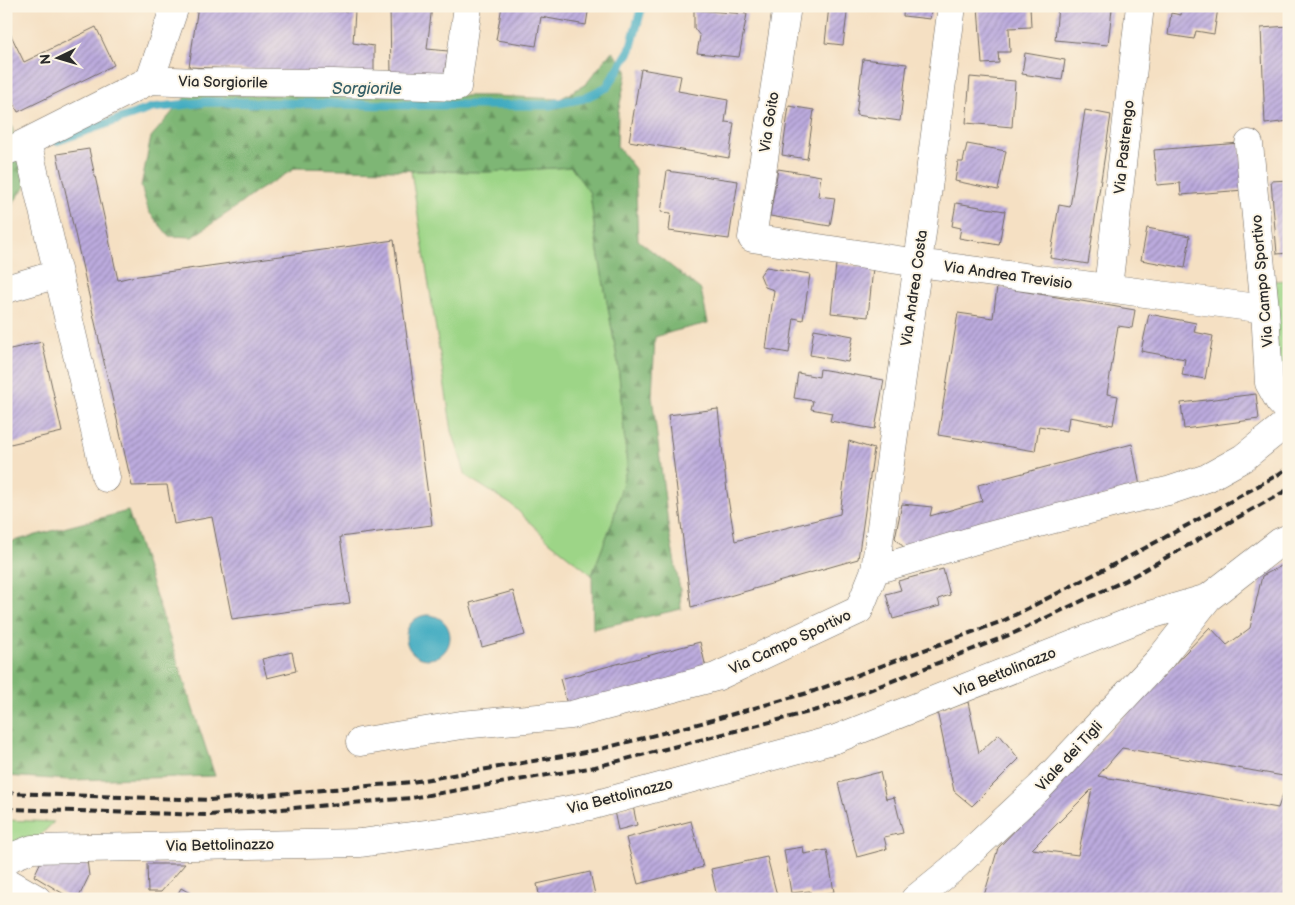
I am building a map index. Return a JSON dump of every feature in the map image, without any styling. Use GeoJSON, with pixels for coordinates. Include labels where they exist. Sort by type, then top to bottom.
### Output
{"type":"FeatureCollection","features":[{"type":"Feature","properties":{"kind":"street"},"geometry":{"type":"LineString","coordinates":[[150,80],[175,6]]}},
{"type":"Feature","properties":{"kind":"street","name":"Via Sorgiorile"},"geometry":{"type":"LineString","coordinates":[[16,147],[150,80],[457,86],[468,6]]}},
{"type":"Feature","properties":{"kind":"street","name":"Via Goito"},"geometry":{"type":"LineString","coordinates":[[752,238],[787,6]]}},
{"type":"Feature","properties":{"kind":"street","name":"Via Andrea Costa"},"geometry":{"type":"LineString","coordinates":[[875,570],[952,6]]}},
{"type":"Feature","properties":{"kind":"street","name":"Via Pastrengo"},"geometry":{"type":"LineString","coordinates":[[1108,288],[1140,6]]}},
{"type":"Feature","properties":{"kind":"street","name":"Via Campo Sportivo"},"geometry":{"type":"LineString","coordinates":[[1250,144],[1265,309],[1269,383],[1279,401],[1289,412]]}},
{"type":"Feature","properties":{"kind":"street"},"geometry":{"type":"LineString","coordinates":[[16,147],[58,274],[106,478]]}},
{"type":"Feature","properties":{"kind":"street","name":"Via Andrea Trevisio"},"geometry":{"type":"LineString","coordinates":[[752,238],[918,263],[1265,309]]}},
{"type":"Feature","properties":{"kind":"street"},"geometry":{"type":"LineString","coordinates":[[6,289],[58,274]]}},
{"type":"Feature","properties":{"kind":"street"},"geometry":{"type":"LineString","coordinates":[[875,570],[985,537],[1168,491],[1207,478],[1243,458],[1289,421]]}},
{"type":"Feature","properties":{"kind":"street"},"geometry":{"type":"LineString","coordinates":[[1208,598],[1280,542],[1289,538]]}},
{"type":"Feature","properties":{"kind":"street","name":"Via Campo Sportivo"},"geometry":{"type":"LineString","coordinates":[[360,742],[461,725],[571,715],[716,677],[859,610],[875,570]]}},
{"type":"Feature","properties":{"kind":"street","name":"Via Bettolinazzo"},"geometry":{"type":"LineString","coordinates":[[6,861],[11,857],[32,849],[361,843],[468,828],[590,806],[836,738],[1143,617],[1208,598]]}},
{"type":"Feature","properties":{"kind":"street","name":"Viale dei Tigli"},"geometry":{"type":"LineString","coordinates":[[915,899],[951,870],[1040,787],[1160,659],[1208,598]]}},
{"type":"Feature","properties":{"kind":"street"},"geometry":{"type":"LineString","coordinates":[[6,881],[37,899]]}},
{"type":"Feature","properties":{"kind":"green space"},"geometry":{"type":"Polygon","coordinates":[[[612,51],[627,70],[618,113],[617,146],[635,169],[638,240],[701,290],[708,323],[655,337],[652,396],[669,531],[680,590],[681,609],[593,629],[592,575],[613,520],[627,466],[618,363],[596,240],[590,193],[571,167],[488,172],[296,168],[257,191],[192,237],[169,236],[149,212],[141,186],[151,137],[188,94],[492,96],[560,99],[586,84],[612,51]]]}},
{"type":"Feature","properties":{"kind":"green space"},"geometry":{"type":"Polygon","coordinates":[[[6,114],[12,127],[26,186],[6,212],[6,114]]]}},
{"type":"Feature","properties":{"kind":"green space"},"geometry":{"type":"Polygon","coordinates":[[[571,167],[590,193],[596,240],[618,363],[627,466],[613,520],[592,575],[549,541],[512,505],[466,476],[452,431],[411,171],[488,172],[571,167]]]}},
{"type":"Feature","properties":{"kind":"green space"},"geometry":{"type":"Polygon","coordinates":[[[1289,280],[1289,394],[1279,386],[1272,281],[1289,280]]]}},
{"type":"Feature","properties":{"kind":"green space"},"geometry":{"type":"Polygon","coordinates":[[[128,511],[215,776],[69,780],[6,776],[6,543],[128,511]]]}},
{"type":"Feature","properties":{"kind":"green space"},"geometry":{"type":"Polygon","coordinates":[[[6,820],[54,822],[35,840],[6,849],[6,820]]]}},
{"type":"Feature","properties":{"kind":"water"},"geometry":{"type":"Polygon","coordinates":[[[424,615],[432,615],[444,621],[450,637],[444,653],[432,659],[424,659],[412,653],[406,641],[406,633],[412,621],[424,615]]]}},
{"type":"Feature","properties":{"kind":"building"},"geometry":{"type":"Polygon","coordinates":[[[198,6],[323,6],[323,11],[355,11],[353,43],[374,46],[374,74],[189,67],[198,6]]]}},
{"type":"Feature","properties":{"kind":"building"},"geometry":{"type":"Polygon","coordinates":[[[390,6],[432,6],[427,49],[448,51],[444,76],[391,77],[390,6]]]}},
{"type":"Feature","properties":{"kind":"building"},"geometry":{"type":"Polygon","coordinates":[[[502,6],[589,6],[586,25],[541,17],[536,46],[496,40],[502,6]]]}},
{"type":"Feature","properties":{"kind":"building"},"geometry":{"type":"Polygon","coordinates":[[[829,6],[848,6],[843,45],[825,43],[829,6]]]}},
{"type":"Feature","properties":{"kind":"building"},"geometry":{"type":"Polygon","coordinates":[[[904,6],[932,6],[930,19],[903,16],[904,6]]]}},
{"type":"Feature","properties":{"kind":"building"},"geometry":{"type":"Polygon","coordinates":[[[978,6],[1030,6],[1031,27],[1009,28],[1010,52],[998,52],[999,63],[982,64],[978,6]]]}},
{"type":"Feature","properties":{"kind":"building"},"geometry":{"type":"Polygon","coordinates":[[[1058,6],[1086,6],[1112,9],[1108,45],[1055,40],[1058,6]]]}},
{"type":"Feature","properties":{"kind":"building"},"geometry":{"type":"Polygon","coordinates":[[[1182,6],[1218,8],[1214,34],[1196,31],[1194,39],[1168,35],[1171,13],[1181,15],[1182,6]]]}},
{"type":"Feature","properties":{"kind":"building"},"geometry":{"type":"Polygon","coordinates":[[[694,10],[747,14],[739,57],[697,53],[700,36],[694,28],[694,10]]]}},
{"type":"Feature","properties":{"kind":"building"},"geometry":{"type":"Polygon","coordinates":[[[6,25],[24,62],[96,27],[114,65],[18,112],[6,89],[6,25]]]}},
{"type":"Feature","properties":{"kind":"building"},"geometry":{"type":"Polygon","coordinates":[[[1289,26],[1289,121],[1265,124],[1261,28],[1289,26]]]}},
{"type":"Feature","properties":{"kind":"building"},"geometry":{"type":"Polygon","coordinates":[[[1025,53],[1065,60],[1062,80],[1022,74],[1025,53]]]}},
{"type":"Feature","properties":{"kind":"building"},"geometry":{"type":"Polygon","coordinates":[[[863,59],[907,64],[900,121],[856,115],[863,59]]]}},
{"type":"Feature","properties":{"kind":"building"},"geometry":{"type":"Polygon","coordinates":[[[641,69],[681,76],[678,91],[728,100],[725,122],[734,123],[729,158],[629,141],[641,69]]]}},
{"type":"Feature","properties":{"kind":"building"},"geometry":{"type":"Polygon","coordinates":[[[970,77],[1015,81],[1012,127],[966,123],[970,77]]]}},
{"type":"Feature","properties":{"kind":"building"},"geometry":{"type":"Polygon","coordinates":[[[789,106],[814,110],[807,159],[782,155],[789,106]]]}},
{"type":"Feature","properties":{"kind":"building"},"geometry":{"type":"Polygon","coordinates":[[[1085,110],[1111,115],[1088,264],[1050,258],[1059,205],[1070,207],[1085,110]]]}},
{"type":"Feature","properties":{"kind":"building"},"geometry":{"type":"Polygon","coordinates":[[[1240,143],[1244,190],[1181,195],[1180,183],[1157,185],[1154,150],[1240,143]]]}},
{"type":"Feature","properties":{"kind":"building"},"geometry":{"type":"Polygon","coordinates":[[[967,144],[1006,151],[998,190],[955,181],[958,162],[963,162],[967,144]]]}},
{"type":"Feature","properties":{"kind":"building"},"geometry":{"type":"Polygon","coordinates":[[[89,149],[118,280],[394,240],[432,525],[340,537],[350,603],[232,619],[212,517],[174,524],[167,485],[132,486],[57,154],[89,149]]]}},
{"type":"Feature","properties":{"kind":"building"},"geometry":{"type":"Polygon","coordinates":[[[778,169],[821,176],[818,196],[835,198],[830,226],[770,216],[778,169]]]}},
{"type":"Feature","properties":{"kind":"building"},"geometry":{"type":"Polygon","coordinates":[[[667,171],[738,181],[729,239],[669,231],[671,213],[661,212],[667,171]]]}},
{"type":"Feature","properties":{"kind":"building"},"geometry":{"type":"Polygon","coordinates":[[[1289,180],[1289,253],[1277,254],[1271,181],[1289,180]]]}},
{"type":"Feature","properties":{"kind":"building"},"geometry":{"type":"Polygon","coordinates":[[[956,203],[1005,211],[999,245],[959,238],[961,228],[952,226],[956,203]]]}},
{"type":"Feature","properties":{"kind":"building"},"geometry":{"type":"Polygon","coordinates":[[[1147,228],[1190,236],[1185,268],[1141,260],[1147,228]]]}},
{"type":"Feature","properties":{"kind":"building"},"geometry":{"type":"Polygon","coordinates":[[[836,264],[873,268],[868,317],[831,313],[836,264]]]}},
{"type":"Feature","properties":{"kind":"building"},"geometry":{"type":"Polygon","coordinates":[[[766,267],[810,274],[803,320],[794,318],[789,353],[766,349],[774,290],[765,287],[760,275],[766,267]]]}},
{"type":"Feature","properties":{"kind":"building"},"geometry":{"type":"Polygon","coordinates":[[[997,287],[1135,310],[1132,328],[1118,326],[1107,394],[1118,396],[1113,425],[1069,417],[1067,431],[1039,426],[1035,451],[938,435],[958,313],[993,318],[997,287]]]}},
{"type":"Feature","properties":{"kind":"building"},"geometry":{"type":"Polygon","coordinates":[[[1149,314],[1196,323],[1194,332],[1213,336],[1205,379],[1182,375],[1185,359],[1141,351],[1149,314]]]}},
{"type":"Feature","properties":{"kind":"building"},"geometry":{"type":"Polygon","coordinates":[[[814,329],[853,336],[848,362],[810,355],[814,329]]]}},
{"type":"Feature","properties":{"kind":"building"},"geometry":{"type":"Polygon","coordinates":[[[42,342],[62,432],[6,445],[6,350],[42,342]]]}},
{"type":"Feature","properties":{"kind":"building"},"geometry":{"type":"Polygon","coordinates":[[[820,369],[884,380],[875,429],[830,421],[832,413],[811,409],[813,401],[794,398],[798,373],[819,377],[820,369]]]}},
{"type":"Feature","properties":{"kind":"building"},"geometry":{"type":"Polygon","coordinates":[[[1256,394],[1259,419],[1184,429],[1181,403],[1256,394]]]}},
{"type":"Feature","properties":{"kind":"building"},"geometry":{"type":"Polygon","coordinates":[[[718,409],[727,492],[735,541],[840,514],[849,441],[874,449],[858,559],[691,607],[668,415],[718,409]]]}},
{"type":"Feature","properties":{"kind":"building"},"geometry":{"type":"Polygon","coordinates":[[[1132,444],[1140,486],[910,554],[895,538],[902,504],[932,507],[930,516],[982,501],[978,485],[1132,444]]]}},
{"type":"Feature","properties":{"kind":"building"},"geometry":{"type":"Polygon","coordinates":[[[1289,562],[1289,777],[1122,748],[1098,776],[1278,808],[1283,794],[1289,795],[1289,899],[983,899],[998,848],[1210,627],[1227,645],[1250,628],[1262,576],[1289,562]],[[1092,789],[1032,849],[1078,855],[1092,789]]]}},
{"type":"Feature","properties":{"kind":"building"},"geometry":{"type":"Polygon","coordinates":[[[943,569],[950,595],[938,599],[940,606],[893,619],[886,594],[901,590],[898,581],[943,569]]]}},
{"type":"Feature","properties":{"kind":"building"},"geometry":{"type":"Polygon","coordinates":[[[513,591],[525,635],[482,647],[470,603],[513,591]]]}},
{"type":"Feature","properties":{"kind":"building"},"geometry":{"type":"Polygon","coordinates":[[[700,642],[707,672],[568,708],[560,679],[700,642]]]}},
{"type":"Feature","properties":{"kind":"building"},"geometry":{"type":"Polygon","coordinates":[[[292,652],[296,671],[267,678],[262,659],[292,652]]]}},
{"type":"Feature","properties":{"kind":"building"},"geometry":{"type":"Polygon","coordinates":[[[968,702],[979,753],[999,734],[1019,759],[972,806],[954,791],[937,711],[968,702]]]}},
{"type":"Feature","properties":{"kind":"building"},"geometry":{"type":"Polygon","coordinates":[[[880,772],[886,799],[894,797],[903,833],[884,837],[887,849],[857,857],[838,783],[880,772]]]}},
{"type":"Feature","properties":{"kind":"building"},"geometry":{"type":"Polygon","coordinates":[[[633,806],[637,825],[618,830],[614,811],[633,806]]]}},
{"type":"Feature","properties":{"kind":"building"},"geometry":{"type":"Polygon","coordinates":[[[691,821],[703,867],[638,884],[626,838],[691,821]]]}},
{"type":"Feature","properties":{"kind":"building"},"geometry":{"type":"Polygon","coordinates":[[[803,847],[804,854],[827,850],[834,892],[810,896],[810,891],[791,893],[784,850],[803,847]]]}},
{"type":"Feature","properties":{"kind":"building"},"geometry":{"type":"Polygon","coordinates":[[[43,857],[87,860],[89,876],[78,899],[72,899],[34,876],[43,857]]]}},
{"type":"Feature","properties":{"kind":"building"},"geometry":{"type":"Polygon","coordinates":[[[767,857],[778,899],[736,899],[735,893],[717,897],[711,869],[767,857]]]}},
{"type":"Feature","properties":{"kind":"building"},"geometry":{"type":"Polygon","coordinates":[[[147,864],[185,864],[161,892],[148,892],[147,864]]]}},
{"type":"Feature","properties":{"kind":"building"},"geometry":{"type":"Polygon","coordinates":[[[590,872],[596,899],[540,899],[537,884],[590,872]]]}},
{"type":"Feature","properties":{"kind":"building"},"geometry":{"type":"Polygon","coordinates":[[[181,888],[200,899],[175,899],[181,888]]]}},
{"type":"Feature","properties":{"kind":"waterway","name":"Sorgiorile"},"geometry":{"type":"LineString","coordinates":[[56,141],[152,108],[207,102],[549,105],[584,98],[607,87],[630,50],[642,6]]}},
{"type":"Feature","properties":{"kind":"railway"},"geometry":{"type":"LineString","coordinates":[[6,793],[210,800],[412,782],[597,750],[814,691],[1005,620],[1134,554],[1289,467]]}},
{"type":"Feature","properties":{"kind":"railway"},"geometry":{"type":"LineString","coordinates":[[6,809],[210,815],[411,798],[595,767],[821,709],[1014,633],[1126,580],[1289,489]]}}]}
